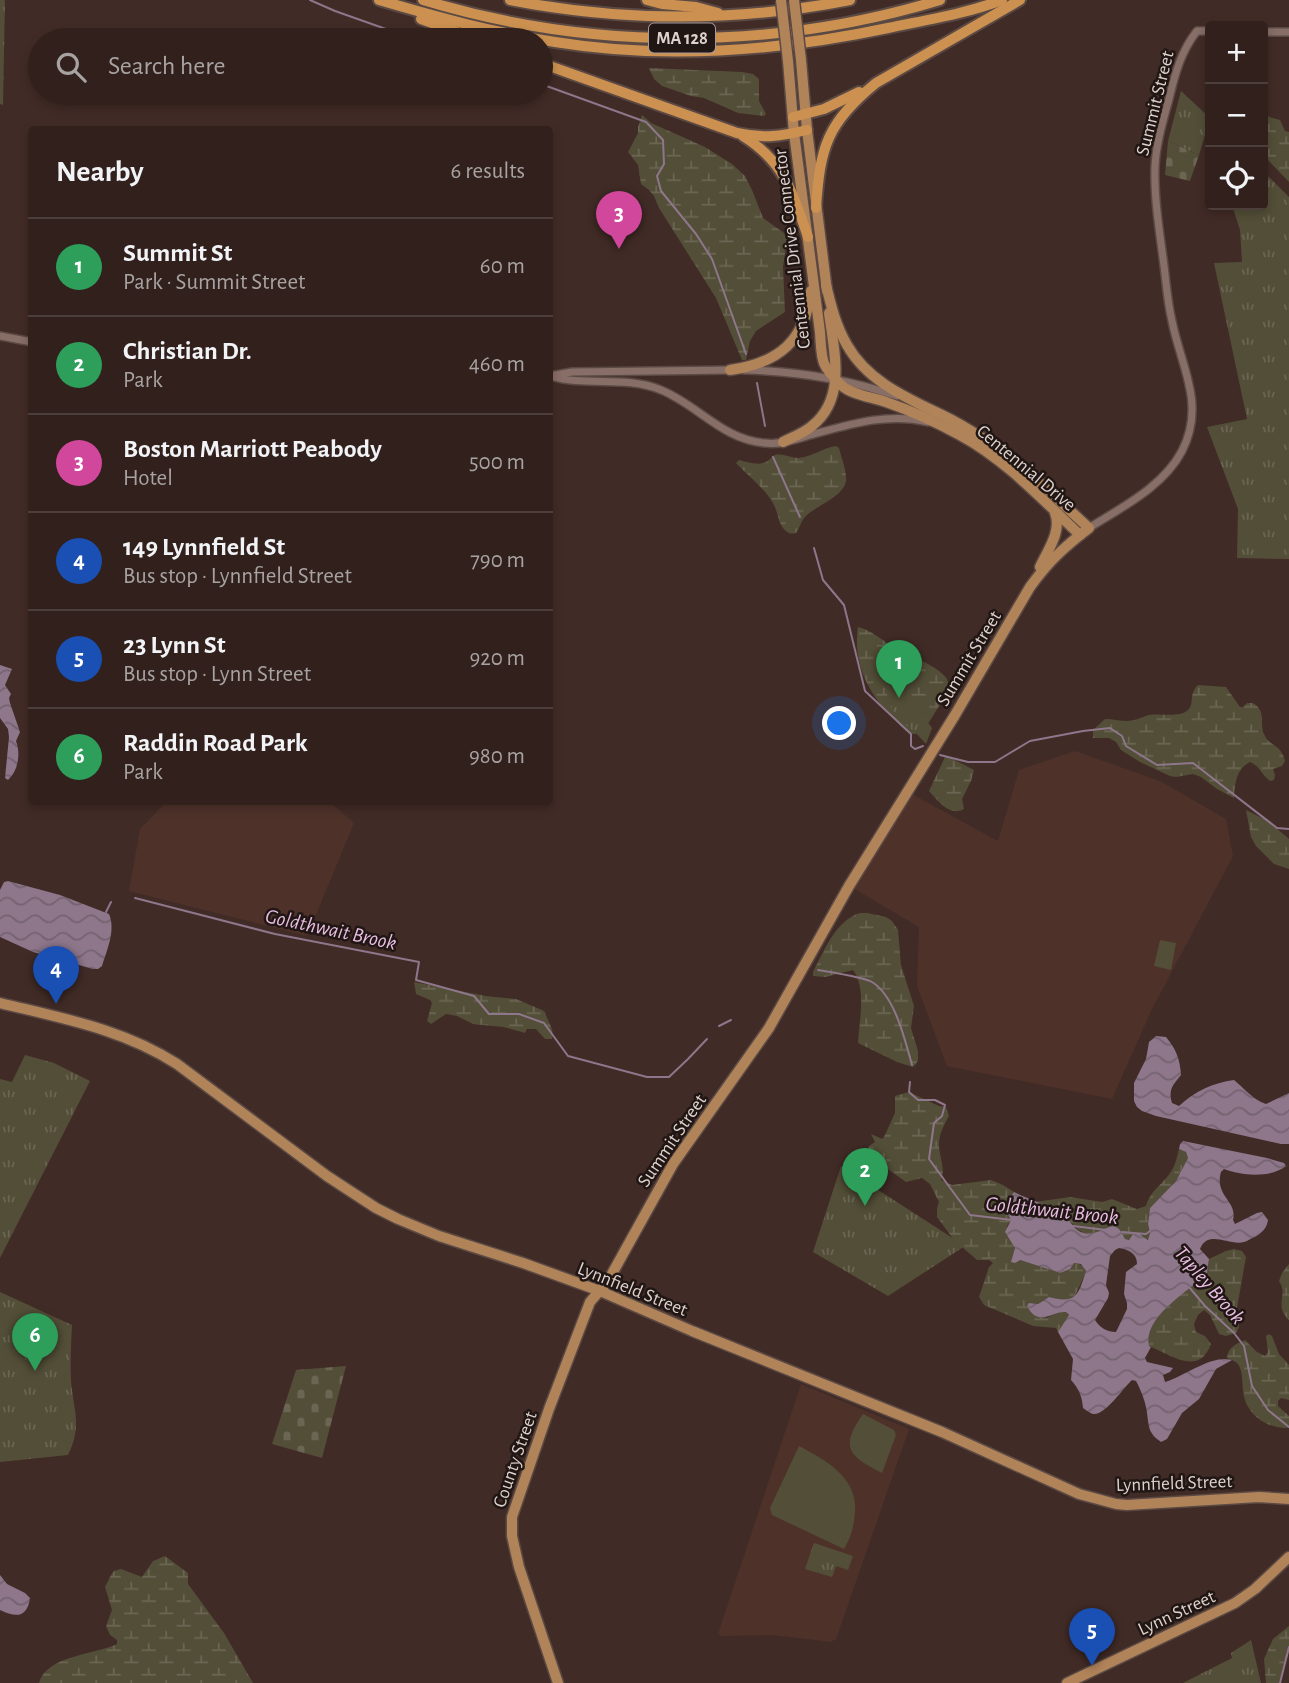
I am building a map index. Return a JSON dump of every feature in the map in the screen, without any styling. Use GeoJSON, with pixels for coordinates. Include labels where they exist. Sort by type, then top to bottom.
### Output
{"type":"FeatureCollection","features":[{"type":"Feature","properties":{"kind":"highway"},"geometry":{"type":"LineString","coordinates":[[372,0],[447,28]]}},
{"type":"Feature","properties":{"kind":"highway"},"geometry":{"type":"LineString","coordinates":[[379,0],[477,28]]}},
{"type":"Feature","properties":{"kind":"highway","name":"MA 128"},"geometry":{"type":"LineString","coordinates":[[423,0],[470,13],[546,28]]}},
{"type":"Feature","properties":{"kind":"highway","name":"MA 128"},"geometry":{"type":"LineString","coordinates":[[510,0],[596,13],[676,17],[772,12],[850,0]]}},
{"type":"Feature","properties":{"kind":"highway"},"geometry":{"type":"LineString","coordinates":[[647,0],[728,15]]}},
{"type":"Feature","properties":{"kind":"highway","name":"MA 128"},"geometry":{"type":"LineString","coordinates":[[553,29],[629,37],[735,37],[810,30],[940,0]]}},
{"type":"Feature","properties":{"kind":"highway"},"geometry":{"type":"LineString","coordinates":[[553,41],[594,47],[666,51],[747,50],[816,41],[960,13],[1002,0]]}},
{"type":"Feature","properties":{"kind":"highway"},"geometry":{"type":"LineString","coordinates":[[793,117],[835,105],[1020,0]]}},
{"type":"Feature","properties":{"kind":"highway"},"geometry":{"type":"LineString","coordinates":[[553,67],[737,133],[762,137],[807,130]]}},
{"type":"Feature","properties":{"kind":"highway"},"geometry":{"type":"LineString","coordinates":[[816,208],[819,171],[830,135],[855,100],[876,83]]}},
{"type":"Feature","properties":{"kind":"highway"},"geometry":{"type":"LineString","coordinates":[[737,133],[760,149],[784,176],[795,198],[808,237]]}},
{"type":"Feature","properties":{"kind":"main road","name":"Centennial Drive Connector"},"geometry":{"type":"LineString","coordinates":[[782,0],[794,133],[823,362],[836,379]]}},
{"type":"Feature","properties":{"kind":"main road","name":"Centennial Drive Connector"},"geometry":{"type":"LineString","coordinates":[[794,0],[836,379]]}},
{"type":"Feature","properties":{"kind":"main road"},"geometry":{"type":"LineString","coordinates":[[730,370],[772,358],[796,335],[810,304],[813,273]]}},
{"type":"Feature","properties":{"kind":"main road"},"geometry":{"type":"LineString","coordinates":[[826,285],[834,317],[848,347],[874,376],[911,401]]}},
{"type":"Feature","properties":{"kind":"main road"},"geometry":{"type":"LineString","coordinates":[[783,442],[811,427],[824,414],[831,401],[836,379],[849,390],[916,413],[946,428]]}},
{"type":"Feature","properties":{"kind":"main road","name":"Centennial Drive"},"geometry":{"type":"LineString","coordinates":[[911,401],[951,420],[1000,451],[1084,531]]}},
{"type":"Feature","properties":{"kind":"main road","name":"Centennial Drive"},"geometry":{"type":"LineString","coordinates":[[946,428],[994,457],[1053,509],[1084,531]]}},
{"type":"Feature","properties":{"kind":"main road"},"geometry":{"type":"LineString","coordinates":[[1030,587],[1057,530],[1058,523],[1053,509]]}},
{"type":"Feature","properties":{"kind":"main road","name":"Summit Street"},"geometry":{"type":"LineString","coordinates":[[600,1291],[667,1173],[769,1028],[849,886],[1030,587],[1050,560],[1084,531]]}},
{"type":"Feature","properties":{"kind":"main road","name":"Lynnfield Street"},"geometry":{"type":"LineString","coordinates":[[0,1003],[88,1024],[141,1044],[177,1064],[327,1177],[387,1214],[423,1230],[600,1291],[942,1432],[1090,1498],[1116,1504],[1139,1505],[1247,1498],[1289,1500]]}},
{"type":"Feature","properties":{"kind":"main road","name":"County Street"},"geometry":{"type":"LineString","coordinates":[[558,1683],[516,1557],[512,1517],[590,1301],[600,1291]]}},
{"type":"Feature","properties":{"kind":"main road","name":"Lynn Street"},"geometry":{"type":"LineString","coordinates":[[1067,1683],[1235,1603],[1255,1589],[1289,1557]]}},
{"type":"Feature","properties":{"kind":"street","name":"Summit Street"},"geometry":{"type":"LineString","coordinates":[[1084,531],[1138,497],[1166,475],[1183,448],[1190,427],[1192,395],[1172,324],[1159,227],[1155,166],[1162,125],[1183,51],[1197,31],[1205,31]]}},
{"type":"Feature","properties":{"kind":"street"},"geometry":{"type":"LineString","coordinates":[[1268,32],[1289,32]]}},
{"type":"Feature","properties":{"kind":"street"},"geometry":{"type":"LineString","coordinates":[[0,336],[28,341]]}},
{"type":"Feature","properties":{"kind":"street","name":"Centennial Drive"},"geometry":{"type":"LineString","coordinates":[[553,375],[572,372],[795,372],[866,386],[911,401]]}},
{"type":"Feature","properties":{"kind":"street","name":"Centennial Drive"},"geometry":{"type":"LineString","coordinates":[[553,377],[563,380],[642,384],[671,395],[725,431],[738,437],[766,443],[783,442],[882,418],[915,419],[946,428]]}},
{"type":"Feature","properties":{"kind":"shaded area"},"geometry":{"type":"Polygon","coordinates":[[[1075,751],[1160,781],[1226,819],[1233,856],[1152,1009],[1112,1099],[947,1066],[917,986],[919,927],[853,888],[910,793],[998,841],[1019,770],[1075,751]]]}},
{"type":"Feature","properties":{"kind":"shaded area"},"geometry":{"type":"Polygon","coordinates":[[[163,805],[333,805],[354,823],[307,936],[129,891],[140,829],[163,805]]]}},
{"type":"Feature","properties":{"kind":"shaded area"},"geometry":{"type":"Polygon","coordinates":[[[801,1384],[909,1429],[836,1639],[831,1642],[773,1635],[722,1636],[718,1634],[801,1384]]]}},
{"type":"Feature","properties":{"kind":"green space"},"geometry":{"type":"Polygon","coordinates":[[[0,0],[5,0],[3,105],[0,104],[0,0]]]}},
{"type":"Feature","properties":{"kind":"green space"},"geometry":{"type":"Polygon","coordinates":[[[649,68],[753,74],[759,79],[759,101],[766,114],[738,113],[704,98],[662,86],[654,79],[649,68]]]}},
{"type":"Feature","properties":{"kind":"green space"},"geometry":{"type":"Polygon","coordinates":[[[1181,91],[1205,113],[1205,135],[1199,155],[1168,141],[1181,91]]]}},
{"type":"Feature","properties":{"kind":"green space"},"geometry":{"type":"Polygon","coordinates":[[[642,115],[651,123],[705,147],[732,164],[745,176],[763,218],[784,233],[787,240],[783,267],[785,312],[756,331],[750,341],[746,360],[742,360],[716,298],[654,196],[641,184],[638,165],[628,152],[638,133],[642,115]]]}},
{"type":"Feature","properties":{"kind":"green space"},"geometry":{"type":"Polygon","coordinates":[[[1268,116],[1280,120],[1285,131],[1289,132],[1289,182],[1268,160],[1268,116]]]}},
{"type":"Feature","properties":{"kind":"green space"},"geometry":{"type":"Polygon","coordinates":[[[1168,141],[1199,155],[1190,181],[1165,175],[1168,141]]]}},
{"type":"Feature","properties":{"kind":"green space"},"geometry":{"type":"Polygon","coordinates":[[[1268,176],[1289,197],[1289,559],[1237,558],[1238,509],[1207,427],[1247,419],[1214,263],[1242,262],[1240,230],[1234,210],[1268,210],[1268,176]]]}},
{"type":"Feature","properties":{"kind":"green space"},"geometry":{"type":"Polygon","coordinates":[[[836,446],[839,448],[846,473],[844,487],[809,514],[796,533],[784,529],[770,499],[736,463],[739,460],[763,463],[778,455],[803,457],[836,446]]]}},
{"type":"Feature","properties":{"kind":"green space"},"geometry":{"type":"Polygon","coordinates":[[[858,627],[928,664],[942,673],[947,680],[947,691],[943,700],[920,732],[911,734],[904,730],[871,691],[858,654],[858,627]]]}},
{"type":"Feature","properties":{"kind":"green space"},"geometry":{"type":"Polygon","coordinates":[[[886,665],[932,728],[926,744],[892,709],[883,683],[886,665]]]}},
{"type":"Feature","properties":{"kind":"green space"},"geometry":{"type":"Polygon","coordinates":[[[1198,685],[1226,687],[1240,707],[1247,703],[1256,705],[1262,716],[1264,734],[1281,751],[1285,761],[1282,766],[1273,769],[1274,780],[1270,781],[1250,762],[1239,773],[1234,798],[1201,777],[1193,774],[1170,776],[1140,762],[1121,750],[1116,742],[1109,738],[1093,738],[1093,730],[1105,719],[1130,721],[1149,715],[1175,715],[1188,710],[1198,685]]]}},
{"type":"Feature","properties":{"kind":"green space"},"geometry":{"type":"Polygon","coordinates":[[[945,757],[974,770],[962,799],[964,809],[959,811],[945,807],[929,791],[945,757]]]}},
{"type":"Feature","properties":{"kind":"green space"},"geometry":{"type":"Polygon","coordinates":[[[1246,810],[1268,821],[1289,839],[1289,869],[1274,864],[1256,846],[1251,837],[1246,810]]]}},
{"type":"Feature","properties":{"kind":"green space"},"geometry":{"type":"Polygon","coordinates":[[[860,913],[886,917],[898,930],[901,965],[914,1006],[911,1028],[918,1060],[913,1067],[858,1043],[861,996],[853,970],[825,977],[813,976],[837,929],[860,913]]]}},
{"type":"Feature","properties":{"kind":"green space"},"geometry":{"type":"Polygon","coordinates":[[[1160,940],[1176,943],[1171,970],[1154,966],[1160,940]]]}},
{"type":"Feature","properties":{"kind":"green space"},"geometry":{"type":"Polygon","coordinates":[[[414,982],[516,999],[545,1012],[552,1028],[552,1039],[545,1039],[536,1029],[527,1029],[525,1033],[503,1027],[473,1024],[446,1014],[431,1024],[427,1021],[432,1003],[416,994],[414,982]]]}},
{"type":"Feature","properties":{"kind":"green space"},"geometry":{"type":"Polygon","coordinates":[[[25,1055],[54,1063],[90,1081],[0,1258],[0,1079],[12,1082],[25,1055]]]}},
{"type":"Feature","properties":{"kind":"green space"},"geometry":{"type":"Polygon","coordinates":[[[909,1092],[946,1107],[949,1116],[939,1140],[943,1171],[941,1180],[952,1185],[991,1180],[1014,1192],[1003,1207],[1011,1220],[1007,1226],[1015,1248],[1012,1262],[1020,1260],[1060,1273],[1074,1263],[1084,1268],[1086,1272],[1074,1298],[1069,1301],[1049,1297],[1038,1304],[1029,1303],[1046,1318],[1061,1311],[1066,1312],[1069,1316],[1058,1332],[1056,1328],[1033,1326],[984,1305],[979,1297],[989,1267],[993,1263],[989,1260],[977,1260],[954,1240],[937,1217],[939,1202],[930,1184],[922,1178],[906,1182],[868,1150],[875,1142],[871,1134],[882,1139],[884,1137],[895,1113],[895,1096],[909,1092]]]}},
{"type":"Feature","properties":{"kind":"green space"},"geometry":{"type":"Polygon","coordinates":[[[1179,1149],[1186,1152],[1188,1158],[1176,1181],[1150,1208],[1149,1240],[1137,1233],[1129,1240],[1124,1239],[1120,1230],[1108,1227],[1097,1234],[1084,1233],[1066,1217],[1035,1202],[1070,1197],[1102,1202],[1112,1199],[1137,1209],[1146,1206],[1151,1195],[1169,1175],[1179,1149]]]}},
{"type":"Feature","properties":{"kind":"green space"},"geometry":{"type":"Polygon","coordinates":[[[841,1166],[965,1246],[888,1296],[813,1252],[841,1166]]]}},
{"type":"Feature","properties":{"kind":"green space"},"geometry":{"type":"Polygon","coordinates":[[[1234,1249],[1242,1251],[1246,1257],[1237,1308],[1239,1327],[1236,1333],[1226,1336],[1219,1334],[1210,1315],[1204,1310],[1194,1324],[1196,1332],[1205,1336],[1211,1344],[1206,1354],[1199,1359],[1184,1361],[1149,1346],[1153,1325],[1169,1305],[1207,1273],[1209,1259],[1234,1249]]]}},
{"type":"Feature","properties":{"kind":"green space"},"geometry":{"type":"Polygon","coordinates":[[[1289,1264],[1289,1320],[1282,1310],[1283,1291],[1279,1281],[1289,1264]]]}},
{"type":"Feature","properties":{"kind":"green space"},"geometry":{"type":"Polygon","coordinates":[[[0,1292],[72,1325],[71,1373],[76,1426],[68,1455],[0,1462],[0,1292]]]}},
{"type":"Feature","properties":{"kind":"green space"},"geometry":{"type":"Polygon","coordinates":[[[1269,1334],[1279,1354],[1289,1365],[1289,1400],[1281,1398],[1278,1406],[1289,1416],[1289,1428],[1272,1426],[1252,1413],[1245,1399],[1239,1366],[1227,1358],[1231,1349],[1245,1340],[1265,1356],[1268,1352],[1266,1336],[1269,1334]]]}},
{"type":"Feature","properties":{"kind":"green space"},"geometry":{"type":"Polygon","coordinates":[[[346,1366],[322,1458],[272,1444],[296,1370],[346,1366]]]}},
{"type":"Feature","properties":{"kind":"green space"},"geometry":{"type":"Polygon","coordinates":[[[863,1414],[894,1430],[896,1435],[882,1473],[855,1456],[851,1450],[851,1435],[863,1414]]]}},
{"type":"Feature","properties":{"kind":"green space"},"geometry":{"type":"Polygon","coordinates":[[[799,1446],[829,1464],[846,1480],[851,1489],[855,1500],[855,1517],[844,1549],[772,1515],[770,1508],[799,1446]]]}},
{"type":"Feature","properties":{"kind":"green space"},"geometry":{"type":"Polygon","coordinates":[[[814,1543],[853,1556],[848,1570],[836,1566],[832,1577],[805,1569],[814,1543]]]}},
{"type":"Feature","properties":{"kind":"green space"},"geometry":{"type":"Polygon","coordinates":[[[165,1556],[188,1573],[188,1584],[224,1633],[253,1683],[39,1683],[51,1667],[61,1661],[117,1644],[106,1626],[112,1610],[105,1587],[111,1575],[121,1569],[142,1577],[153,1561],[165,1556]]]}},
{"type":"Feature","properties":{"kind":"green space"},"geometry":{"type":"Polygon","coordinates":[[[1289,1626],[1289,1652],[1279,1683],[1266,1683],[1264,1659],[1273,1639],[1289,1626]]]}},
{"type":"Feature","properties":{"kind":"green space"},"geometry":{"type":"Polygon","coordinates":[[[1251,1640],[1261,1683],[1183,1683],[1232,1658],[1231,1653],[1251,1640]]]}},
{"type":"Feature","properties":{"kind":"water"},"geometry":{"type":"Polygon","coordinates":[[[0,665],[12,669],[5,685],[11,694],[10,703],[20,732],[16,741],[18,762],[8,780],[5,778],[9,737],[8,729],[0,718],[0,665]]]}},
{"type":"Feature","properties":{"kind":"water"},"geometry":{"type":"Polygon","coordinates":[[[4,882],[60,895],[109,914],[111,933],[102,966],[93,969],[33,952],[0,937],[0,890],[4,882]]]}},
{"type":"Feature","properties":{"kind":"water"},"geometry":{"type":"Polygon","coordinates":[[[1156,1036],[1166,1037],[1180,1064],[1181,1075],[1171,1091],[1172,1103],[1179,1106],[1205,1088],[1234,1080],[1253,1097],[1266,1104],[1289,1093],[1289,1144],[1156,1116],[1137,1107],[1134,1101],[1134,1083],[1146,1059],[1149,1042],[1156,1036]]]}},
{"type":"Feature","properties":{"kind":"water"},"geometry":{"type":"Polygon","coordinates":[[[1183,1141],[1267,1158],[1286,1166],[1265,1174],[1239,1173],[1224,1169],[1221,1172],[1221,1187],[1234,1213],[1235,1224],[1262,1212],[1268,1220],[1260,1234],[1245,1242],[1213,1239],[1204,1243],[1200,1249],[1209,1259],[1207,1273],[1169,1305],[1153,1325],[1149,1335],[1151,1347],[1145,1358],[1147,1362],[1173,1368],[1163,1375],[1165,1382],[1216,1360],[1232,1360],[1216,1369],[1199,1399],[1182,1413],[1167,1439],[1161,1442],[1150,1429],[1136,1381],[1132,1380],[1103,1411],[1093,1414],[1083,1408],[1080,1393],[1071,1380],[1073,1359],[1058,1332],[1069,1315],[1061,1312],[1045,1317],[1036,1316],[1027,1306],[1029,1303],[1038,1304],[1049,1297],[1065,1299],[1075,1296],[1086,1271],[1081,1264],[1074,1263],[1070,1269],[1060,1273],[1020,1260],[1011,1262],[1015,1248],[1005,1232],[1011,1220],[1003,1207],[1014,1192],[1058,1211],[1081,1232],[1088,1234],[1115,1226],[1125,1239],[1129,1240],[1133,1234],[1138,1233],[1148,1240],[1150,1208],[1176,1181],[1188,1158],[1186,1152],[1179,1149],[1183,1141]],[[1119,1248],[1110,1256],[1106,1285],[1108,1298],[1095,1320],[1101,1327],[1113,1332],[1116,1332],[1127,1309],[1124,1294],[1126,1272],[1137,1264],[1134,1255],[1119,1248]]]}},
{"type":"Feature","properties":{"kind":"water"},"geometry":{"type":"Polygon","coordinates":[[[0,1575],[7,1584],[30,1598],[23,1613],[15,1615],[0,1610],[0,1575]]]}},
{"type":"Feature","properties":{"kind":"waterway"},"geometry":{"type":"LineString","coordinates":[[310,0],[383,28]]}},
{"type":"Feature","properties":{"kind":"waterway"},"geometry":{"type":"LineString","coordinates":[[553,88],[646,122],[663,140],[664,164],[657,176],[661,191],[696,234],[712,259],[746,354]]}},
{"type":"Feature","properties":{"kind":"waterway"},"geometry":{"type":"LineString","coordinates":[[757,383],[765,426]]}},
{"type":"Feature","properties":{"kind":"waterway"},"geometry":{"type":"LineString","coordinates":[[773,457],[800,517]]}},
{"type":"Feature","properties":{"kind":"waterway"},"geometry":{"type":"LineString","coordinates":[[814,548],[823,580],[844,605],[865,691],[911,734],[911,746],[915,749],[923,746]]}},
{"type":"Feature","properties":{"kind":"waterway"},"geometry":{"type":"LineString","coordinates":[[940,755],[968,762],[995,762],[1030,741],[1110,728],[1122,736],[1126,746],[1157,765],[1193,763],[1277,828],[1289,829]]}},
{"type":"Feature","properties":{"kind":"waterway","name":"Goldthwait Brook"},"geometry":{"type":"LineString","coordinates":[[135,898],[275,934],[419,962],[416,980],[474,996],[489,1014],[519,1014],[544,1023],[568,1056],[647,1077],[669,1077],[707,1039]]}},
{"type":"Feature","properties":{"kind":"waterway","name":"Goldthwait Brook"},"geometry":{"type":"LineString","coordinates":[[106,912],[111,902]]}},
{"type":"Feature","properties":{"kind":"waterway","name":"Goldthwait Brook"},"geometry":{"type":"LineString","coordinates":[[818,970],[868,980],[880,989],[898,1019],[912,1065]]}},
{"type":"Feature","properties":{"kind":"waterway","name":"Goldthwait Brook"},"geometry":{"type":"LineString","coordinates":[[719,1026],[731,1020]]}},
{"type":"Feature","properties":{"kind":"waterway","name":"Goldthwait Brook"},"geometry":{"type":"LineString","coordinates":[[910,1082],[909,1092],[918,1100],[935,1100],[945,1105],[942,1116],[934,1123],[929,1159],[970,1215],[1012,1220]]}},
{"type":"Feature","properties":{"kind":"waterway","name":"Goldthwait Brook"},"geometry":{"type":"LineString","coordinates":[[1073,1226],[1106,1230]]}},
{"type":"Feature","properties":{"kind":"waterway","name":"Goldthwait Brook"},"geometry":{"type":"LineString","coordinates":[[1122,1232],[1146,1234],[1150,1231]]}},
{"type":"Feature","properties":{"kind":"waterway","name":"Tapley Brook"},"geometry":{"type":"LineString","coordinates":[[1189,1287],[1244,1346],[1252,1386],[1268,1410],[1289,1427]]}},
{"type":"Feature","properties":{"kind":"waterway","name":"Tapley Brook"},"geometry":{"type":"LineString","coordinates":[[1280,1683],[1289,1647]]}},
{"type":"Feature","properties":{"kind":"place","name":"Boston Marriott Peabody"},"geometry":{"type":"Point","coordinates":[619,249]}},
{"type":"Feature","properties":{"kind":"place","name":"Summit St"},"geometry":{"type":"Point","coordinates":[899,698]}},
{"type":"Feature","properties":{"kind":"place","name":"149 Lynnfield St"},"geometry":{"type":"Point","coordinates":[56,1004]}},
{"type":"Feature","properties":{"kind":"place","name":"Christian Dr."},"geometry":{"type":"Point","coordinates":[865,1206]}},
{"type":"Feature","properties":{"kind":"place","name":"Raddin Road Park"},"geometry":{"type":"Point","coordinates":[35,1371]}},
{"type":"Feature","properties":{"kind":"place","name":"23 Lynn St"},"geometry":{"type":"Point","coordinates":[1092,1666]}}]}
